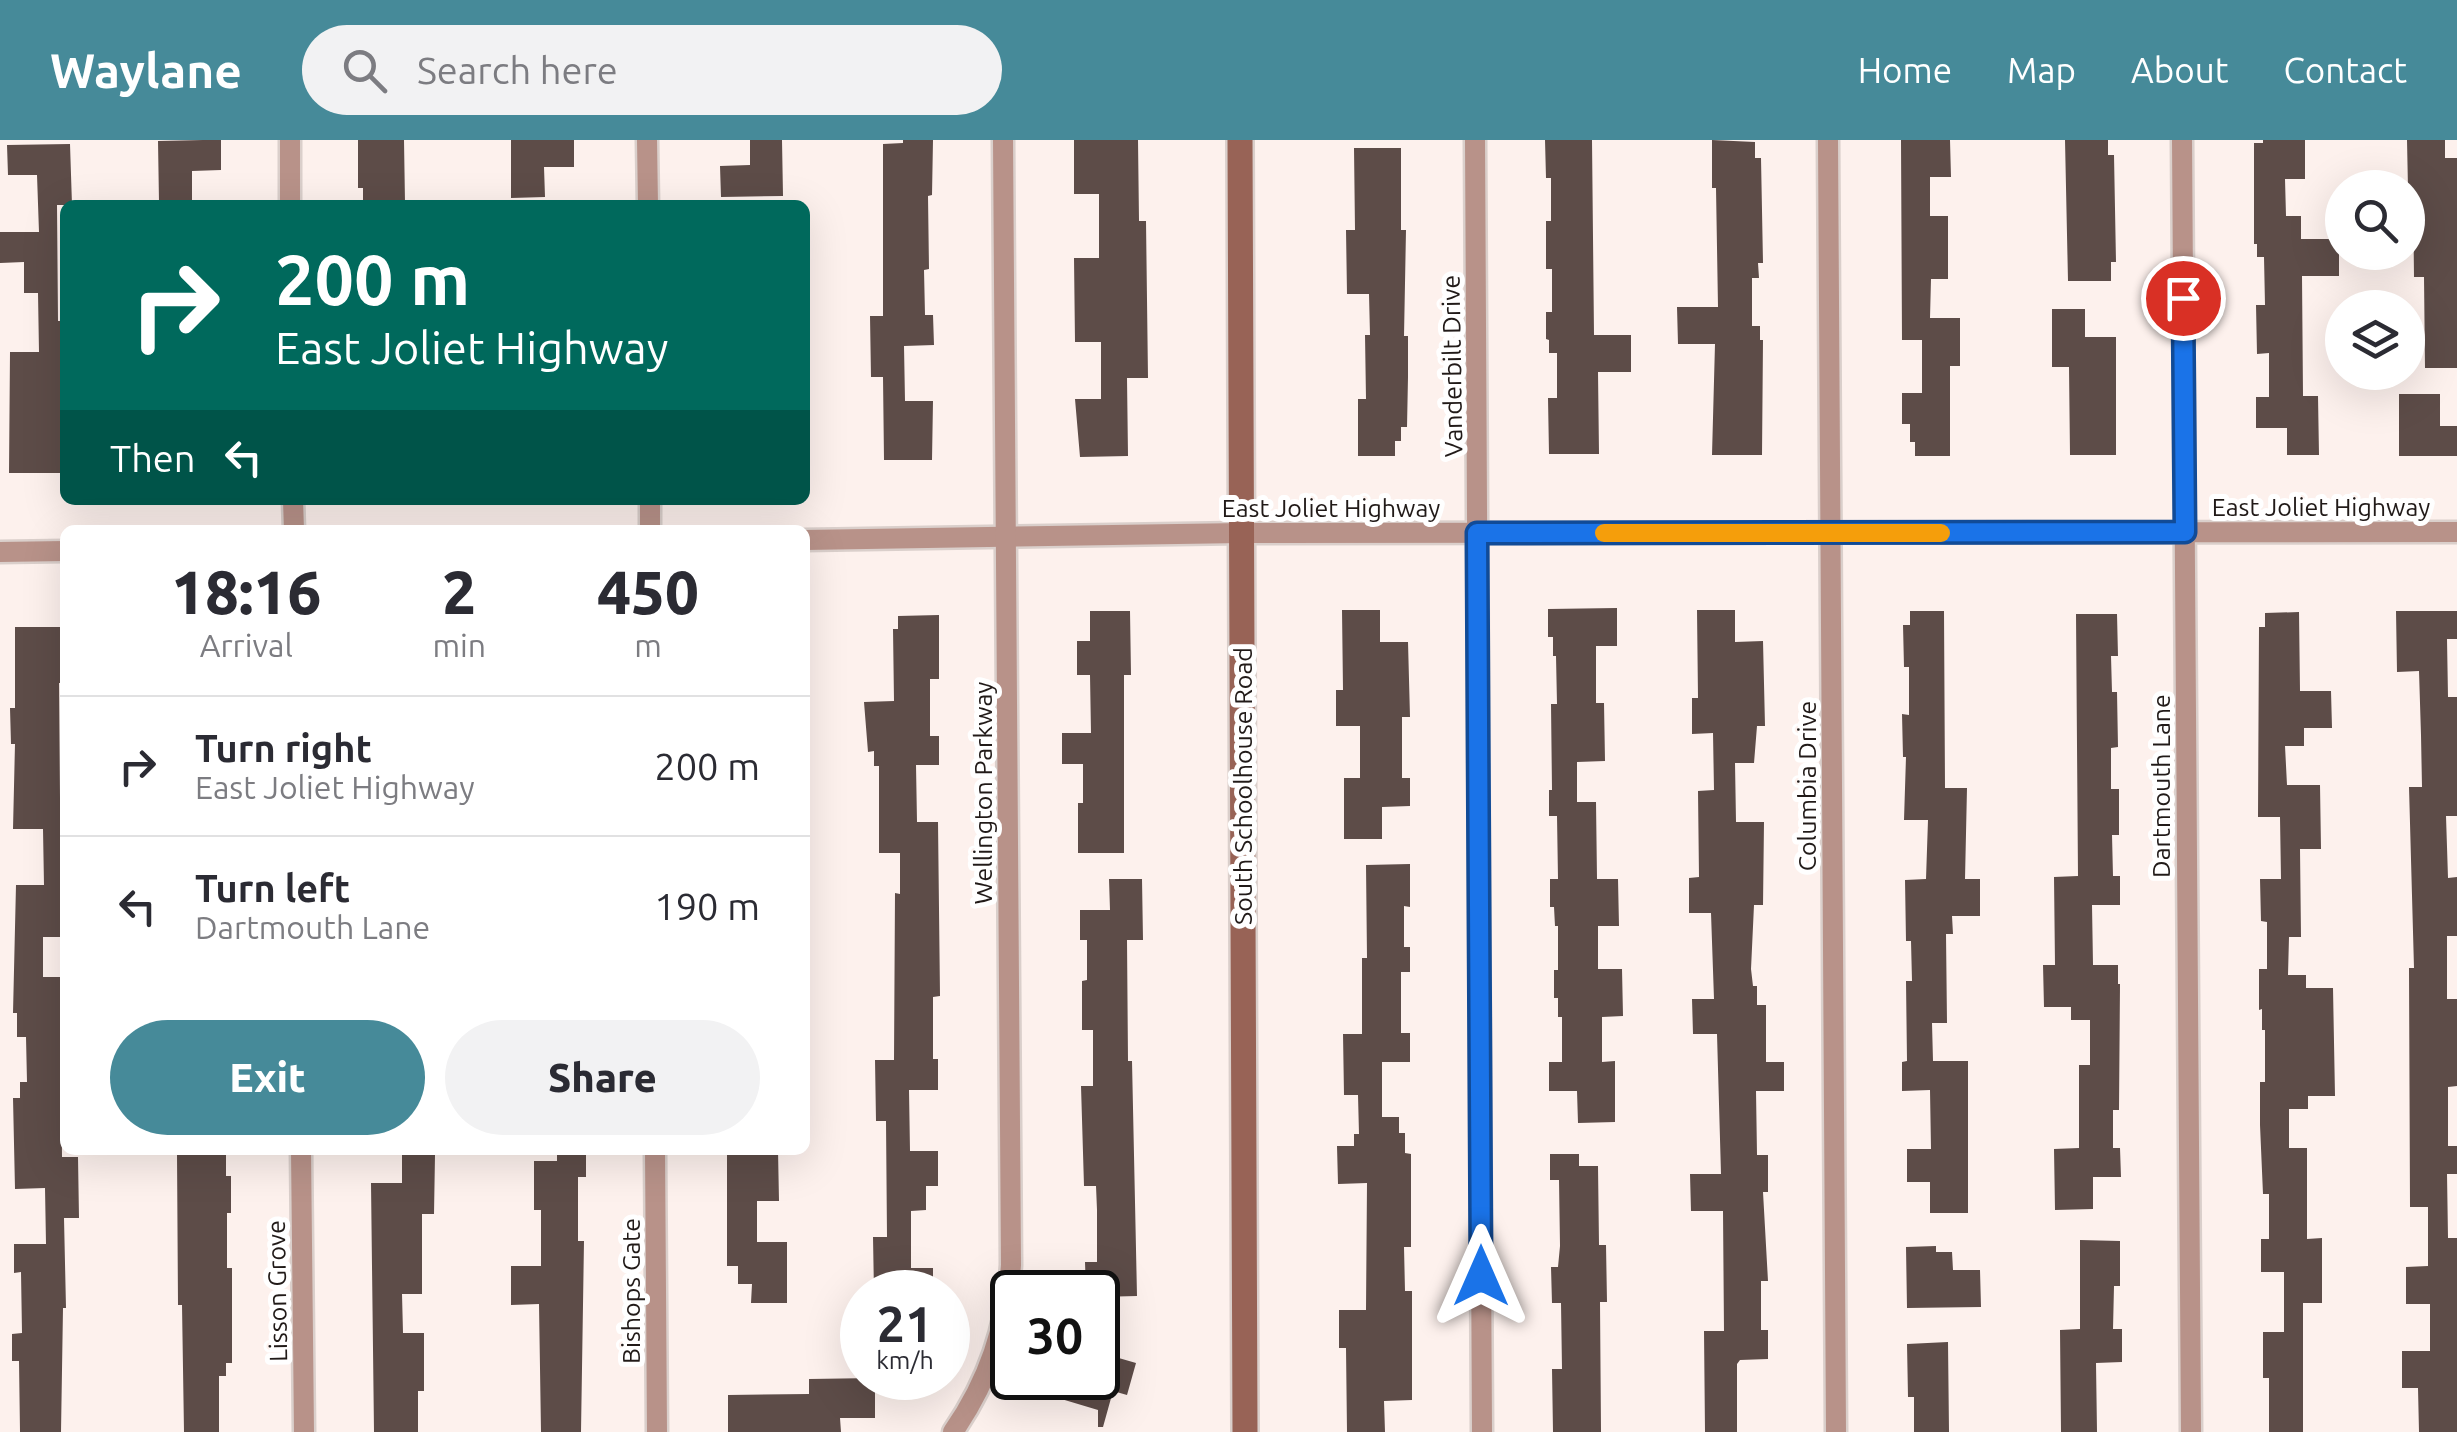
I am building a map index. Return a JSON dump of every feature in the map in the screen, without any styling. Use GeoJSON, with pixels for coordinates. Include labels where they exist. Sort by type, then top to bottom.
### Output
{"type":"FeatureCollection","features":[{"type":"Feature","properties":{"kind":"street"},"geometry":{"type":"LineString","coordinates":[[290,140],[290,200]]}},
{"type":"Feature","properties":{"kind":"street"},"geometry":{"type":"LineString","coordinates":[[647,140],[648,200]]}},
{"type":"Feature","properties":{"kind":"street","name":"Wellington Parkway"},"geometry":{"type":"LineString","coordinates":[[953,1432],[990,1369],[1002,1333],[1011,1265],[1004,140]]}},
{"type":"Feature","properties":{"kind":"street","name":"South Schoolhouse Road"},"geometry":{"type":"LineString","coordinates":[[1240,140],[1245,1432]]}},
{"type":"Feature","properties":{"kind":"street","name":"Vanderbilt Drive"},"geometry":{"type":"LineString","coordinates":[[1475,140],[1482,1432]]}},
{"type":"Feature","properties":{"kind":"street","name":"Columbia Drive"},"geometry":{"type":"LineString","coordinates":[[1828,140],[1836,1432]]}},
{"type":"Feature","properties":{"kind":"street","name":"Dartmouth Lane"},"geometry":{"type":"LineString","coordinates":[[2182,140],[2191,1432]]}},
{"type":"Feature","properties":{"kind":"street","name":"East Joliet Highway"},"geometry":{"type":"LineString","coordinates":[[810,540],[1242,533],[2457,532]]}},
{"type":"Feature","properties":{"kind":"street"},"geometry":{"type":"LineString","coordinates":[[0,552],[60,551]]}},
{"type":"Feature","properties":{"kind":"street","name":"Lisson Grove"},"geometry":{"type":"LineString","coordinates":[[301,1155],[304,1432]]}},
{"type":"Feature","properties":{"kind":"street","name":"Bishops Gate"},"geometry":{"type":"LineString","coordinates":[[655,1155],[657,1432]]}},
{"type":"Feature","properties":{"kind":"building"},"geometry":{"type":"Polygon","coordinates":[[[221,140],[221,170],[192,171],[192,200],[159,200],[158,141],[221,140]]]}},
{"type":"Feature","properties":{"kind":"building"},"geometry":{"type":"Polygon","coordinates":[[[358,140],[404,140],[405,200],[363,200],[363,188],[358,188],[358,140]]]}},
{"type":"Feature","properties":{"kind":"building"},"geometry":{"type":"Polygon","coordinates":[[[511,140],[574,140],[574,167],[544,167],[545,197],[511,198],[511,140]]]}},
{"type":"Feature","properties":{"kind":"building"},"geometry":{"type":"Polygon","coordinates":[[[750,140],[782,140],[783,196],[721,197],[720,166],[750,165],[750,140]]]}},
{"type":"Feature","properties":{"kind":"building"},"geometry":{"type":"Polygon","coordinates":[[[933,140],[932,195],[928,196],[929,269],[924,270],[925,315],[933,315],[934,345],[904,346],[905,401],[933,401],[932,460],[884,460],[883,377],[871,377],[870,316],[883,316],[883,144],[933,140]]]}},
{"type":"Feature","properties":{"kind":"building"},"geometry":{"type":"Polygon","coordinates":[[[1074,140],[1138,140],[1139,221],[1146,221],[1148,378],[1127,378],[1128,456],[1080,457],[1075,399],[1101,399],[1101,342],[1075,342],[1074,258],[1099,258],[1099,194],[1074,194],[1074,140]]]}},
{"type":"Feature","properties":{"kind":"building"},"geometry":{"type":"Polygon","coordinates":[[[1545,140],[1592,140],[1594,335],[1631,335],[1631,372],[1598,372],[1599,454],[1549,454],[1548,398],[1557,398],[1557,353],[1549,353],[1546,339],[1546,312],[1552,312],[1552,269],[1546,269],[1551,178],[1546,178],[1545,140]]]}},
{"type":"Feature","properties":{"kind":"building"},"geometry":{"type":"Polygon","coordinates":[[[1712,140],[1755,142],[1755,158],[1761,158],[1763,263],[1758,263],[1759,278],[1752,278],[1752,326],[1760,326],[1763,340],[1762,455],[1712,455],[1715,344],[1678,344],[1677,307],[1718,307],[1712,140]]]}},
{"type":"Feature","properties":{"kind":"building"},"geometry":{"type":"Polygon","coordinates":[[[1901,140],[1950,140],[1951,177],[1930,177],[1930,216],[1948,216],[1948,279],[1931,279],[1930,318],[1960,318],[1960,366],[1950,366],[1950,456],[1915,456],[1910,424],[1902,424],[1902,393],[1922,393],[1922,340],[1902,340],[1901,140]]]}},
{"type":"Feature","properties":{"kind":"building"},"geometry":{"type":"Polygon","coordinates":[[[2065,140],[2108,140],[2108,155],[2114,155],[2116,262],[2111,262],[2111,281],[2068,281],[2065,140]]]}},
{"type":"Feature","properties":{"kind":"building"},"geometry":{"type":"Polygon","coordinates":[[[2305,140],[2305,179],[2285,179],[2286,216],[2301,216],[2301,239],[2325,239],[2325,270],[2339,270],[2339,276],[2302,276],[2303,396],[2318,396],[2319,455],[2287,455],[2287,428],[2256,428],[2256,397],[2269,397],[2269,353],[2257,354],[2256,305],[2265,305],[2264,257],[2257,257],[2254,244],[2254,143],[2305,140]]]}},
{"type":"Feature","properties":{"kind":"building"},"geometry":{"type":"Polygon","coordinates":[[[2407,140],[2445,140],[2445,158],[2457,158],[2457,368],[2425,368],[2424,277],[2414,277],[2414,270],[2425,270],[2425,170],[2408,170],[2407,140]]]}},
{"type":"Feature","properties":{"kind":"building"},"geometry":{"type":"Polygon","coordinates":[[[70,144],[72,200],[60,200],[57,205],[60,473],[9,473],[10,352],[39,352],[38,293],[24,293],[24,262],[0,263],[0,232],[39,232],[37,175],[8,175],[7,145],[70,144]]]}},
{"type":"Feature","properties":{"kind":"building"},"geometry":{"type":"Polygon","coordinates":[[[1354,148],[1401,148],[1408,377],[1407,427],[1401,427],[1401,441],[1395,441],[1395,456],[1358,456],[1358,399],[1366,399],[1365,335],[1370,335],[1369,294],[1347,294],[1346,230],[1355,230],[1354,148]]]}},
{"type":"Feature","properties":{"kind":"building"},"geometry":{"type":"Polygon","coordinates":[[[2052,309],[2085,309],[2085,337],[2116,337],[2116,455],[2070,455],[2069,367],[2052,367],[2052,309]]]}},
{"type":"Feature","properties":{"kind":"building"},"geometry":{"type":"Polygon","coordinates":[[[2399,394],[2440,394],[2440,426],[2457,426],[2457,456],[2399,456],[2399,394]]]}},
{"type":"Feature","properties":{"kind":"building"},"geometry":{"type":"Polygon","coordinates":[[[1617,608],[1617,646],[1596,646],[1596,703],[1604,703],[1605,761],[1577,762],[1577,802],[1596,802],[1597,879],[1618,879],[1619,926],[1598,926],[1598,969],[1622,969],[1623,1016],[1602,1017],[1602,1062],[1615,1061],[1615,1122],[1578,1123],[1577,1091],[1549,1091],[1549,1062],[1562,1062],[1562,1017],[1558,1017],[1558,998],[1554,998],[1558,926],[1554,907],[1550,907],[1550,879],[1558,879],[1557,816],[1549,816],[1551,704],[1557,704],[1556,656],[1553,637],[1548,637],[1548,609],[1617,608]]]}},
{"type":"Feature","properties":{"kind":"building"},"geometry":{"type":"Polygon","coordinates":[[[1342,610],[1380,610],[1380,642],[1408,642],[1410,717],[1402,717],[1402,778],[1410,778],[1410,806],[1382,807],[1382,839],[1344,839],[1344,778],[1360,778],[1360,726],[1336,726],[1336,690],[1343,690],[1342,610]]]}},
{"type":"Feature","properties":{"kind":"building"},"geometry":{"type":"Polygon","coordinates":[[[1697,610],[1735,610],[1735,642],[1763,641],[1765,726],[1757,726],[1754,763],[1735,763],[1736,822],[1764,822],[1763,905],[1754,905],[1751,969],[1753,986],[1757,986],[1757,1005],[1766,1005],[1766,1062],[1784,1062],[1784,1091],[1756,1091],[1757,1155],[1768,1155],[1768,1192],[1763,1192],[1768,1281],[1761,1281],[1761,1330],[1768,1330],[1768,1359],[1740,1360],[1737,1364],[1737,1432],[1705,1432],[1704,1331],[1724,1331],[1723,1211],[1691,1211],[1690,1174],[1721,1174],[1717,1034],[1693,1034],[1692,999],[1714,999],[1711,913],[1689,913],[1689,878],[1699,877],[1698,791],[1714,790],[1713,733],[1692,734],[1692,698],[1698,698],[1697,610]]]}},
{"type":"Feature","properties":{"kind":"building"},"geometry":{"type":"Polygon","coordinates":[[[1090,611],[1130,611],[1131,675],[1124,675],[1124,853],[1078,853],[1083,764],[1062,764],[1062,733],[1091,733],[1090,675],[1077,675],[1077,641],[1090,641],[1090,611]]]}},
{"type":"Feature","properties":{"kind":"building"},"geometry":{"type":"Polygon","coordinates":[[[1910,611],[1944,611],[1945,788],[1967,788],[1965,879],[1980,879],[1980,916],[1952,916],[1953,934],[1946,934],[1947,1023],[1932,1023],[1933,1061],[1968,1061],[1968,1213],[1930,1213],[1930,1182],[1907,1182],[1907,1149],[1931,1149],[1930,1090],[1902,1091],[1902,1062],[1907,1061],[1906,981],[1912,981],[1911,941],[1906,941],[1905,880],[1926,879],[1928,820],[1904,820],[1906,757],[1902,714],[1909,715],[1909,667],[1904,667],[1903,625],[1910,625],[1910,611]]]}},
{"type":"Feature","properties":{"kind":"building"},"geometry":{"type":"Polygon","coordinates":[[[2396,611],[2457,611],[2457,639],[2447,639],[2448,697],[2457,697],[2457,816],[2446,816],[2448,878],[2457,877],[2457,936],[2447,936],[2447,999],[2457,999],[2457,1086],[2448,1087],[2448,1146],[2457,1146],[2457,1174],[2447,1174],[2448,1238],[2457,1238],[2457,1432],[2419,1432],[2418,1388],[2402,1388],[2402,1351],[2430,1351],[2430,1304],[2406,1304],[2406,1267],[2428,1266],[2428,1207],[2410,1207],[2409,968],[2414,968],[2409,787],[2422,787],[2419,671],[2397,672],[2396,611]]]}},
{"type":"Feature","properties":{"kind":"building"},"geometry":{"type":"Polygon","coordinates":[[[2299,612],[2300,691],[2331,691],[2332,728],[2304,728],[2304,746],[2285,746],[2287,785],[2320,785],[2321,849],[2300,849],[2301,937],[2289,937],[2288,975],[2306,975],[2306,988],[2333,988],[2335,1096],[2308,1096],[2308,1109],[2289,1109],[2289,1148],[2307,1148],[2307,1239],[2322,1238],[2322,1303],[2303,1303],[2303,1432],[2269,1432],[2269,1378],[2263,1378],[2263,1332],[2284,1332],[2284,1272],[2261,1272],[2261,1239],[2269,1239],[2269,1194],[2263,1194],[2260,1125],[2265,1030],[2262,1009],[2259,1010],[2259,969],[2267,969],[2267,922],[2261,921],[2260,879],[2281,879],[2280,817],[2258,817],[2259,627],[2265,627],[2265,613],[2299,612]]]}},
{"type":"Feature","properties":{"kind":"building"},"geometry":{"type":"Polygon","coordinates":[[[2076,614],[2117,614],[2118,656],[2111,656],[2112,692],[2117,692],[2118,747],[2111,748],[2111,789],[2119,789],[2119,835],[2112,835],[2113,876],[2120,876],[2120,905],[2092,905],[2093,965],[2118,965],[2119,1110],[2113,1110],[2113,1148],[2120,1148],[2121,1177],[2093,1177],[2093,1209],[2055,1210],[2054,1149],[2079,1148],[2079,1065],[2090,1065],[2090,1020],[2071,1020],[2071,1007],[2044,1007],[2043,965],[2055,965],[2054,877],[2078,876],[2076,614]]]}},
{"type":"Feature","properties":{"kind":"building"},"geometry":{"type":"Polygon","coordinates":[[[939,615],[939,679],[930,679],[930,736],[939,736],[939,765],[916,765],[917,822],[938,822],[940,996],[933,997],[933,1059],[938,1059],[938,1090],[909,1090],[910,1151],[938,1151],[938,1186],[926,1186],[926,1210],[911,1211],[911,1268],[933,1270],[874,1270],[873,1237],[887,1237],[886,1121],[876,1121],[875,1060],[894,1060],[895,893],[900,894],[900,853],[879,853],[879,766],[874,766],[874,751],[868,752],[864,702],[894,701],[893,629],[898,629],[898,616],[939,615]]]}},
{"type":"Feature","properties":{"kind":"building"},"geometry":{"type":"Polygon","coordinates":[[[15,627],[60,627],[60,937],[43,937],[43,977],[60,977],[60,1155],[78,1157],[79,1218],[64,1218],[66,1308],[61,1432],[20,1432],[19,1361],[12,1361],[12,1334],[22,1333],[21,1272],[14,1273],[14,1244],[46,1244],[45,1188],[15,1189],[13,1098],[20,1098],[20,1082],[27,1082],[26,1037],[17,1037],[17,1013],[13,1013],[16,885],[44,885],[43,829],[13,829],[15,744],[11,744],[10,708],[15,708],[15,627]]]}},
{"type":"Feature","properties":{"kind":"building"},"geometry":{"type":"Polygon","coordinates":[[[1410,864],[1410,907],[1404,906],[1404,947],[1410,947],[1410,972],[1401,972],[1401,1033],[1410,1033],[1410,1062],[1382,1062],[1382,1117],[1399,1117],[1399,1133],[1405,1133],[1405,1153],[1411,1154],[1411,1247],[1404,1247],[1405,1291],[1412,1291],[1412,1400],[1384,1401],[1385,1432],[1347,1432],[1346,1348],[1339,1348],[1339,1310],[1366,1310],[1367,1183],[1338,1184],[1337,1146],[1354,1146],[1354,1134],[1359,1134],[1358,1095],[1344,1095],[1343,1034],[1362,1034],[1362,958],[1367,958],[1366,865],[1410,864]]]}},
{"type":"Feature","properties":{"kind":"building"},"geometry":{"type":"Polygon","coordinates":[[[1109,879],[1142,879],[1143,940],[1127,940],[1137,1296],[1120,1296],[1120,1270],[1085,1270],[1085,1262],[1097,1262],[1097,1210],[1096,1186],[1084,1186],[1081,1086],[1093,1086],[1093,1030],[1082,1030],[1087,940],[1080,940],[1080,910],[1110,910],[1109,879]]]}},
{"type":"Feature","properties":{"kind":"building"},"geometry":{"type":"Polygon","coordinates":[[[1550,1154],[1579,1154],[1579,1166],[1598,1166],[1599,1245],[1606,1245],[1607,1302],[1600,1302],[1601,1432],[1553,1432],[1552,1369],[1562,1369],[1561,1303],[1552,1303],[1551,1267],[1558,1267],[1560,1246],[1559,1180],[1550,1180],[1550,1154]]]}},
{"type":"Feature","properties":{"kind":"building"},"geometry":{"type":"Polygon","coordinates":[[[177,1155],[226,1155],[226,1176],[231,1176],[227,1268],[232,1268],[232,1363],[226,1363],[226,1376],[219,1376],[219,1432],[184,1432],[182,1305],[178,1305],[177,1155]]]}},
{"type":"Feature","properties":{"kind":"building"},"geometry":{"type":"Polygon","coordinates":[[[402,1155],[435,1155],[434,1214],[422,1214],[422,1294],[402,1294],[403,1333],[424,1333],[424,1391],[418,1391],[418,1432],[374,1432],[371,1183],[402,1183],[402,1155]]]}},
{"type":"Feature","properties":{"kind":"building"},"geometry":{"type":"Polygon","coordinates":[[[557,1155],[586,1155],[586,1177],[578,1177],[578,1241],[584,1241],[581,1432],[541,1432],[539,1304],[511,1305],[511,1266],[541,1266],[541,1210],[534,1210],[534,1161],[557,1161],[557,1155]]]}},
{"type":"Feature","properties":{"kind":"building"},"geometry":{"type":"Polygon","coordinates":[[[727,1155],[778,1155],[779,1201],[757,1201],[757,1242],[787,1242],[787,1303],[751,1303],[752,1284],[738,1284],[738,1266],[727,1266],[727,1155]]]}},
{"type":"Feature","properties":{"kind":"building"},"geometry":{"type":"Polygon","coordinates":[[[2080,1240],[2120,1241],[2120,1286],[2114,1286],[2113,1329],[2122,1329],[2122,1362],[2096,1363],[2097,1432],[2061,1432],[2060,1330],[2080,1329],[2080,1240]]]}},
{"type":"Feature","properties":{"kind":"building"},"geometry":{"type":"Polygon","coordinates":[[[1936,1246],[1936,1252],[1952,1252],[1953,1270],[1980,1270],[1981,1307],[1907,1308],[1906,1247],[1936,1246]]]}},
{"type":"Feature","properties":{"kind":"building"},"geometry":{"type":"Polygon","coordinates":[[[1948,1342],[1949,1432],[1914,1432],[1914,1397],[1908,1397],[1907,1344],[1948,1342]]]}},
{"type":"Feature","properties":{"kind":"building"},"geometry":{"type":"Polygon","coordinates":[[[1120,1358],[1136,1363],[1127,1395],[1120,1393],[1120,1358]]]}},
{"type":"Feature","properties":{"kind":"building"},"geometry":{"type":"Polygon","coordinates":[[[809,1379],[840,1379],[840,1400],[875,1400],[875,1418],[840,1418],[841,1432],[728,1432],[728,1395],[809,1394],[809,1379]]]}},
{"type":"Feature","properties":{"kind":"building"},"geometry":{"type":"Polygon","coordinates":[[[1065,1400],[1110,1400],[1103,1427],[1098,1427],[1098,1410],[1065,1400]]]}},
{"type":"Feature","properties":{"kind":"slow traffic"},"geometry":{"type":"LineString","coordinates":[[1604,533],[1941,533]]}},
{"type":"Feature","properties":{"kind":"route"},"geometry":{"type":"LineString","coordinates":[[1481,1276],[1477,533],[2185,532],[2183,298]]}}]}
